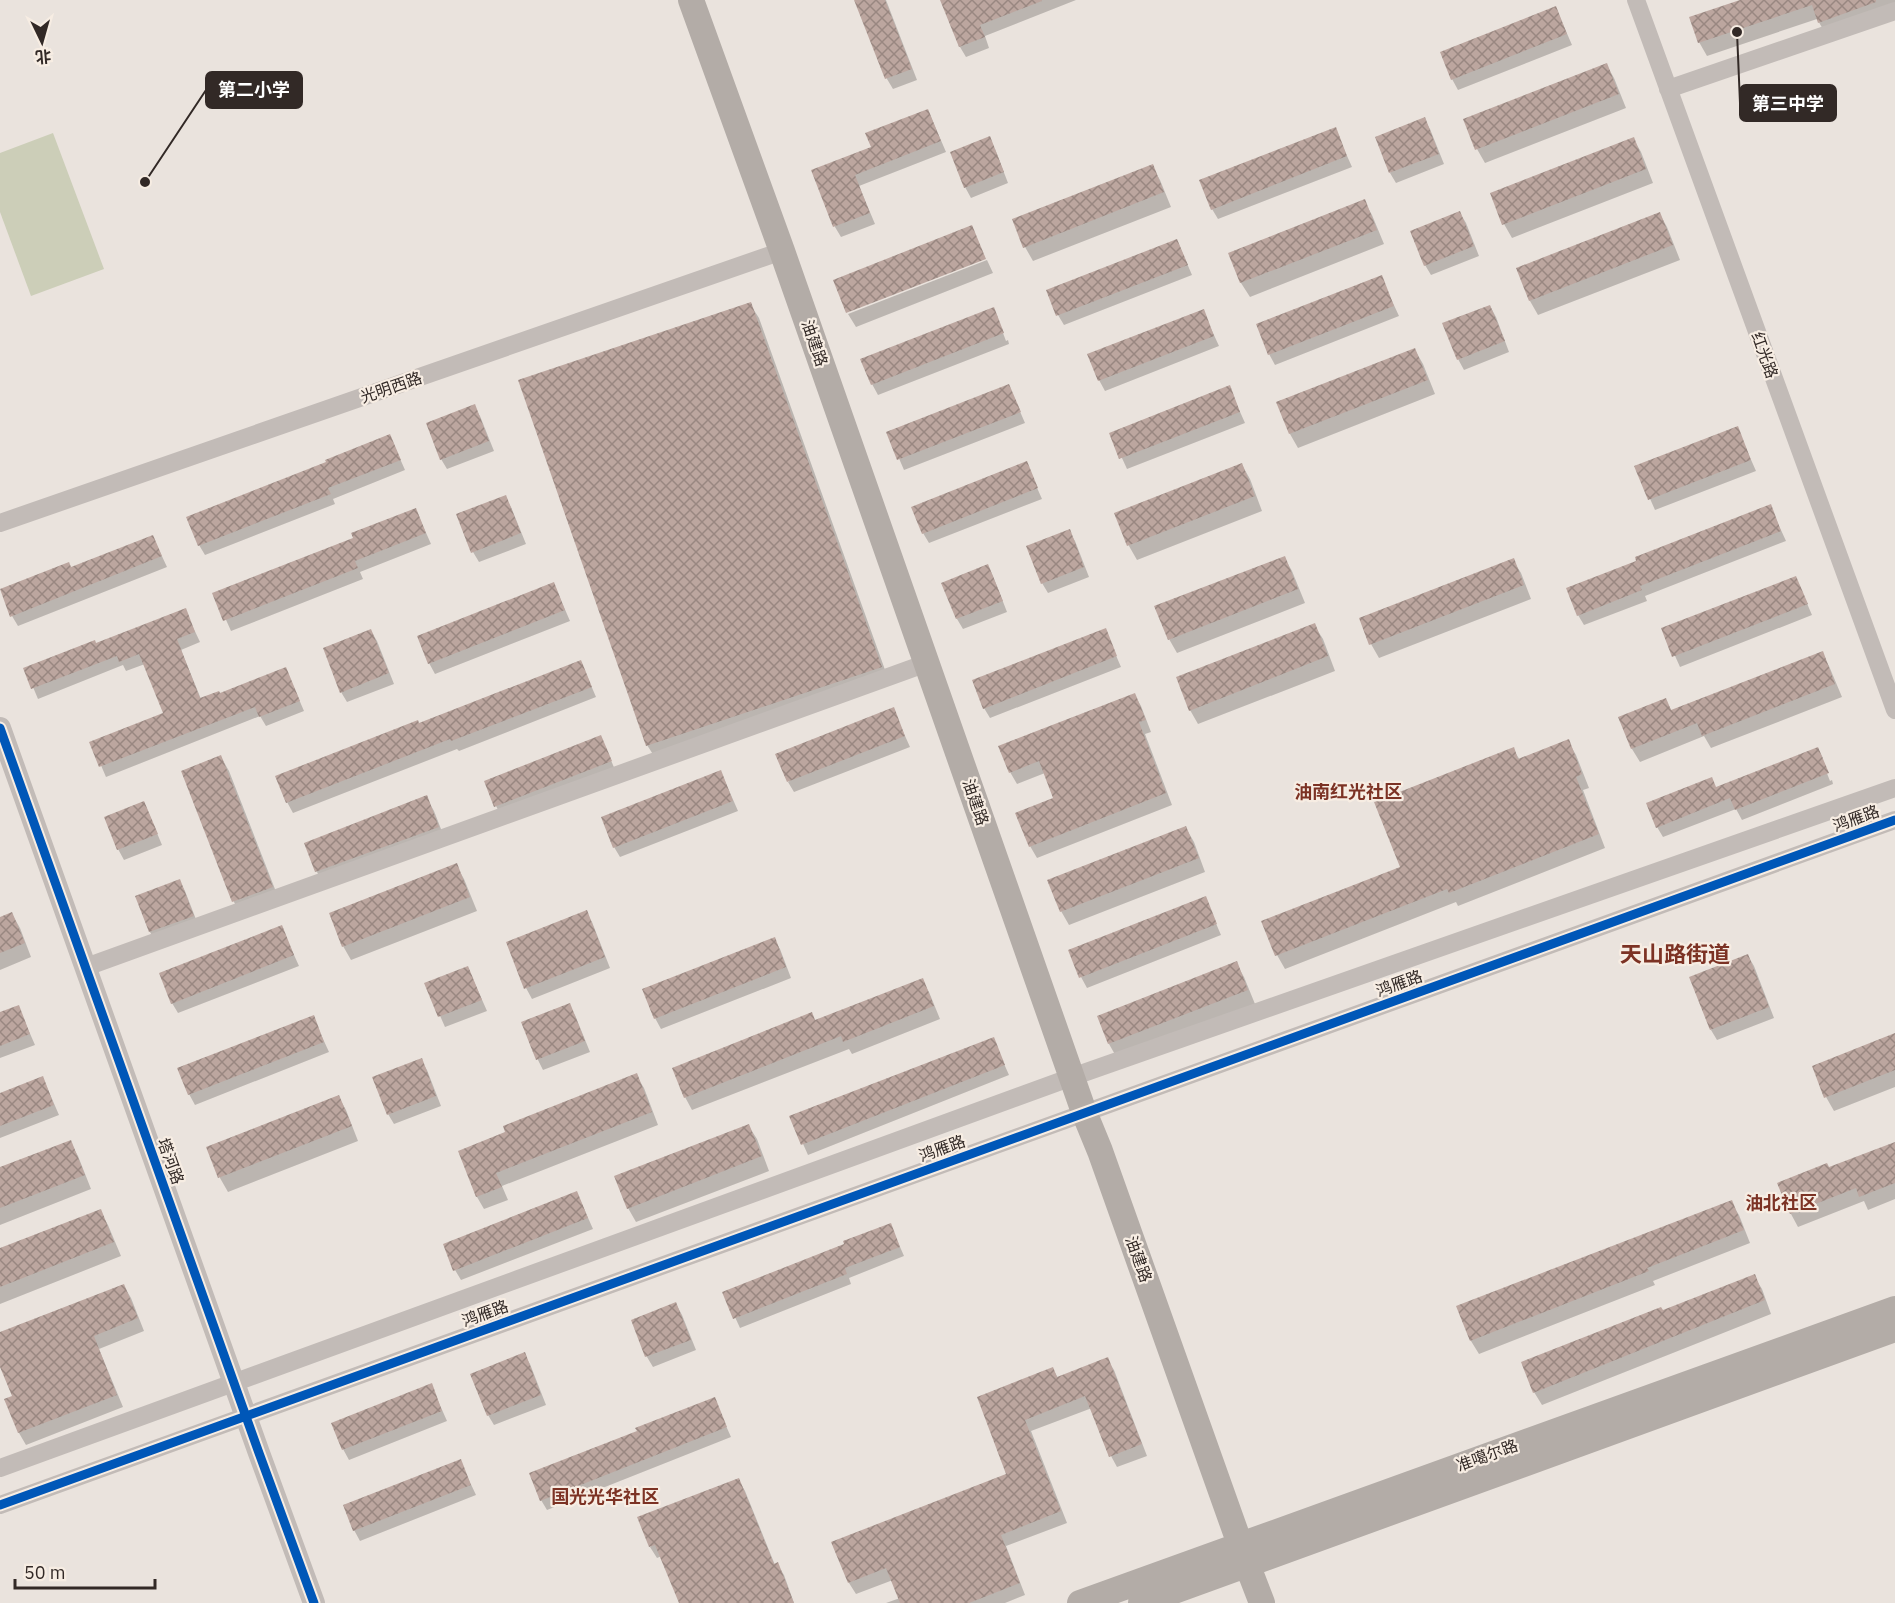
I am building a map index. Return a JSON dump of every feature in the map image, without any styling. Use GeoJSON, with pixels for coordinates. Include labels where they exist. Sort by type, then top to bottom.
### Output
{"type":"FeatureCollection","features":[{"type":"Feature","properties":{"kind":"main road","name":"油建路"},"geometry":{"type":"LineString","coordinates":[[690,0],[782,251],[1084,1113],[1100,1150],[1262,1603]]}},
{"type":"Feature","properties":{"kind":"main road","name":"准噶尔路"},"geometry":{"type":"LineString","coordinates":[[1141,1603],[1243,1554],[1895,1309]]}},
{"type":"Feature","properties":{"kind":"main road","name":"准噶尔路"},"geometry":{"type":"LineString","coordinates":[[1080,1603],[1243,1554],[1895,1329]]}},
{"type":"Feature","properties":{"kind":"street","name":"红光路"},"geometry":{"type":"LineString","coordinates":[[1636,0],[1895,710]]}},
{"type":"Feature","properties":{"kind":"street"},"geometry":{"type":"LineString","coordinates":[[1668,89],[1895,11]]}},
{"type":"Feature","properties":{"kind":"street","name":"光明西路"},"geometry":{"type":"LineString","coordinates":[[0,523],[782,251]]}},
{"type":"Feature","properties":{"kind":"street"},"geometry":{"type":"LineString","coordinates":[[86,967],[927,663]]}},
{"type":"Feature","properties":{"kind":"street","name":"塔河路"},"geometry":{"type":"LineString","coordinates":[[0,728],[314,1603]]}},
{"type":"Feature","properties":{"kind":"street","name":"鸿雁路"},"geometry":{"type":"LineString","coordinates":[[0,1468],[1072,1077],[1895,788]]}},
{"type":"Feature","properties":{"kind":"street","name":"鸿雁路"},"geometry":{"type":"LineString","coordinates":[[0,1505],[1895,820]]}},
{"type":"Feature","properties":{"kind":"green space"},"geometry":{"type":"Polygon","coordinates":[[[53,133],[104,269],[31,296],[0,212],[0,153],[53,133]]]}},
{"type":"Feature","properties":{"kind":"building"},"geometry":{"type":"Polygon","coordinates":[[[854,0],[885,0],[912,69],[885,79],[854,0]]]}},
{"type":"Feature","properties":{"kind":"building"},"geometry":{"type":"Polygon","coordinates":[[[940,0],[1042,1],[980,25],[985,37],[959,47],[940,0]]]}},
{"type":"Feature","properties":{"kind":"building"},"geometry":{"type":"Polygon","coordinates":[[[1740,0],[1876,0],[1876,2],[1818,23],[1812,5],[1698,43],[1689,17],[1740,0]]]}},
{"type":"Feature","properties":{"kind":"building"},"geometry":{"type":"Polygon","coordinates":[[[1556,6],[1567,34],[1451,80],[1440,52],[1556,6]]]}},
{"type":"Feature","properties":{"kind":"building"},"geometry":{"type":"Polygon","coordinates":[[[1607,63],[1619,94],[1475,150],[1463,119],[1607,63]]]}},
{"type":"Feature","properties":{"kind":"building"},"geometry":{"type":"Polygon","coordinates":[[[928,109],[941,141],[855,175],[870,213],[833,227],[811,170],[871,147],[865,133],[928,109]]]}},
{"type":"Feature","properties":{"kind":"building"},"geometry":{"type":"Polygon","coordinates":[[[1425,117],[1439,154],[1389,173],[1375,137],[1425,117]]]}},
{"type":"Feature","properties":{"kind":"building"},"geometry":{"type":"Polygon","coordinates":[[[1336,127],[1347,156],[1211,210],[1199,180],[1336,127]]]}},
{"type":"Feature","properties":{"kind":"building"},"geometry":{"type":"Polygon","coordinates":[[[990,136],[1004,172],[964,188],[950,152],[990,136]]]}},
{"type":"Feature","properties":{"kind":"building"},"geometry":{"type":"Polygon","coordinates":[[[1634,137],[1646,169],[1502,225],[1490,193],[1634,137]]]}},
{"type":"Feature","properties":{"kind":"building"},"geometry":{"type":"Polygon","coordinates":[[[1153,164],[1164,192],[1023,248],[1012,219],[1153,164]]]}},
{"type":"Feature","properties":{"kind":"building"},"geometry":{"type":"Polygon","coordinates":[[[1365,199],[1377,230],[1240,283],[1228,253],[1365,199]]]}},
{"type":"Feature","properties":{"kind":"building"},"geometry":{"type":"Polygon","coordinates":[[[1460,211],[1474,246],[1424,266],[1410,231],[1460,211]]]}},
{"type":"Feature","properties":{"kind":"building"},"geometry":{"type":"Polygon","coordinates":[[[1660,212],[1673,245],[1529,301],[1516,268],[1660,212]]]}},
{"type":"Feature","properties":{"kind":"building"},"geometry":{"type":"Polygon","coordinates":[[[972,225],[986,259],[846,313],[833,280],[972,225]]]}},
{"type":"Feature","properties":{"kind":"building"},"geometry":{"type":"Polygon","coordinates":[[[1177,239],[1188,265],[1056,316],[1046,290],[1177,239]]]}},
{"type":"Feature","properties":{"kind":"building"},"geometry":{"type":"Polygon","coordinates":[[[1382,275],[1394,306],[1268,355],[1256,324],[1382,275]]]}},
{"type":"Feature","properties":{"kind":"building"},"geometry":{"type":"Polygon","coordinates":[[[751,302],[882,667],[646,746],[518,380],[751,302]]]}},
{"type":"Feature","properties":{"kind":"building"},"geometry":{"type":"Polygon","coordinates":[[[1490,305],[1505,341],[1457,360],[1442,323],[1490,305]]]}},
{"type":"Feature","properties":{"kind":"building"},"geometry":{"type":"Polygon","coordinates":[[[994,307],[1004,333],[871,385],[860,359],[994,307]]]}},
{"type":"Feature","properties":{"kind":"building"},"geometry":{"type":"Polygon","coordinates":[[[1204,309],[1214,336],[1098,381],[1087,354],[1204,309]]]}},
{"type":"Feature","properties":{"kind":"building"},"geometry":{"type":"Polygon","coordinates":[[[1415,348],[1428,380],[1289,434],[1276,402],[1415,348]]]}},
{"type":"Feature","properties":{"kind":"building"},"geometry":{"type":"Polygon","coordinates":[[[1009,384],[1021,412],[897,460],[886,432],[1009,384]]]}},
{"type":"Feature","properties":{"kind":"building"},"geometry":{"type":"Polygon","coordinates":[[[1230,385],[1240,412],[1119,459],[1109,433],[1230,385]]]}},
{"type":"Feature","properties":{"kind":"building"},"geometry":{"type":"Polygon","coordinates":[[[475,404],[489,441],[440,460],[426,423],[475,404]]]}},
{"type":"Feature","properties":{"kind":"building"},"geometry":{"type":"Polygon","coordinates":[[[1738,426],[1751,460],[1648,500],[1634,466],[1738,426]]]}},
{"type":"Feature","properties":{"kind":"building"},"geometry":{"type":"Polygon","coordinates":[[[390,434],[401,460],[328,488],[331,494],[198,546],[186,517],[326,462],[325,460],[390,434]]]}},
{"type":"Feature","properties":{"kind":"building"},"geometry":{"type":"Polygon","coordinates":[[[1027,461],[1038,488],[922,534],[911,507],[1027,461]]]}},
{"type":"Feature","properties":{"kind":"building"},"geometry":{"type":"Polygon","coordinates":[[[1242,463],[1255,496],[1127,546],[1114,513],[1242,463]]]}},
{"type":"Feature","properties":{"kind":"building"},"geometry":{"type":"Polygon","coordinates":[[[506,495],[521,533],[471,553],[456,514],[506,495]]]}},
{"type":"Feature","properties":{"kind":"building"},"geometry":{"type":"Polygon","coordinates":[[[1771,504],[1781,531],[1640,586],[1642,590],[1577,616],[1566,588],[1636,561],[1635,557],[1771,504]]]}},
{"type":"Feature","properties":{"kind":"building"},"geometry":{"type":"Polygon","coordinates":[[[416,508],[426,533],[355,561],[358,568],[223,621],[212,593],[353,538],[351,533],[416,508]]]}},
{"type":"Feature","properties":{"kind":"building"},"geometry":{"type":"Polygon","coordinates":[[[1070,529],[1084,567],[1041,584],[1026,546],[1070,529]]]}},
{"type":"Feature","properties":{"kind":"building"},"geometry":{"type":"Polygon","coordinates":[[[153,535],[162,556],[10,617],[0,589],[69,562],[71,567],[153,535]]]}},
{"type":"Feature","properties":{"kind":"building"},"geometry":{"type":"Polygon","coordinates":[[[1285,556],[1298,589],[1168,640],[1154,606],[1285,556]]]}},
{"type":"Feature","properties":{"kind":"building"},"geometry":{"type":"Polygon","coordinates":[[[1514,558],[1524,585],[1369,645],[1359,618],[1514,558]]]}},
{"type":"Feature","properties":{"kind":"building"},"geometry":{"type":"Polygon","coordinates":[[[988,564],[1003,601],[956,619],[941,583],[988,564]]]}},
{"type":"Feature","properties":{"kind":"building"},"geometry":{"type":"Polygon","coordinates":[[[1796,576],[1808,604],[1672,657],[1661,628],[1796,576]]]}},
{"type":"Feature","properties":{"kind":"building"},"geometry":{"type":"Polygon","coordinates":[[[554,582],[565,610],[428,664],[417,636],[554,582]]]}},
{"type":"Feature","properties":{"kind":"building"},"geometry":{"type":"Polygon","coordinates":[[[186,608],[195,632],[177,639],[200,698],[219,691],[220,693],[286,667],[300,701],[259,717],[255,707],[99,767],[89,742],[163,713],[139,654],[119,662],[117,656],[31,689],[23,668],[186,608]]]}},
{"type":"Feature","properties":{"kind":"building"},"geometry":{"type":"Polygon","coordinates":[[[1315,623],[1328,656],[1189,711],[1176,677],[1315,623]]]}},
{"type":"Feature","properties":{"kind":"building"},"geometry":{"type":"Polygon","coordinates":[[[1106,628],[1117,656],[983,709],[972,680],[1106,628]]]}},
{"type":"Feature","properties":{"kind":"building"},"geometry":{"type":"Polygon","coordinates":[[[371,629],[389,673],[340,693],[323,648],[371,629]]]}},
{"type":"Feature","properties":{"kind":"building"},"geometry":{"type":"Polygon","coordinates":[[[1823,651],[1835,684],[1702,736],[1697,723],[1631,749],[1618,717],[1666,698],[1671,710],[1823,651]]]}},
{"type":"Feature","properties":{"kind":"building"},"geometry":{"type":"Polygon","coordinates":[[[581,660],[592,687],[286,803],[275,776],[581,660]]]}},
{"type":"Feature","properties":{"kind":"building"},"geometry":{"type":"Polygon","coordinates":[[[1135,693],[1146,720],[1139,722],[1166,793],[1029,847],[1015,813],[1053,798],[1039,761],[1009,773],[998,746],[1135,693]]]}},
{"type":"Feature","properties":{"kind":"building"},"geometry":{"type":"Polygon","coordinates":[[[894,707],[905,736],[787,782],[775,754],[894,707]]]}},
{"type":"Feature","properties":{"kind":"building"},"geometry":{"type":"Polygon","coordinates":[[[601,735],[612,761],[494,807],[484,781],[601,735]]]}},
{"type":"Feature","properties":{"kind":"building"},"geometry":{"type":"Polygon","coordinates":[[[1569,739],[1582,774],[1576,777],[1599,834],[1449,893],[1447,889],[1275,956],[1261,921],[1400,867],[1374,802],[1514,747],[1518,759],[1569,739]]]}},
{"type":"Feature","properties":{"kind":"building"},"geometry":{"type":"Polygon","coordinates":[[[1818,747],[1829,773],[1735,810],[1730,798],[1656,828],[1646,803],[1712,777],[1716,787],[1818,747]]]}},
{"type":"Feature","properties":{"kind":"building"},"geometry":{"type":"Polygon","coordinates":[[[221,755],[273,887],[232,902],[181,771],[221,755]]]}},
{"type":"Feature","properties":{"kind":"building"},"geometry":{"type":"Polygon","coordinates":[[[721,770],[733,801],[613,848],[601,817],[721,770]]]}},
{"type":"Feature","properties":{"kind":"building"},"geometry":{"type":"Polygon","coordinates":[[[427,795],[439,827],[315,872],[304,843],[427,795]]]}},
{"type":"Feature","properties":{"kind":"building"},"geometry":{"type":"Polygon","coordinates":[[[144,801],[158,834],[117,850],[104,817],[144,801]]]}},
{"type":"Feature","properties":{"kind":"building"},"geometry":{"type":"Polygon","coordinates":[[[1186,826],[1199,858],[1060,912],[1047,880],[1186,826]]]}},
{"type":"Feature","properties":{"kind":"building"},"geometry":{"type":"Polygon","coordinates":[[[457,863],[470,897],[342,947],[329,913],[457,863]]]}},
{"type":"Feature","properties":{"kind":"building"},"geometry":{"type":"Polygon","coordinates":[[[180,879],[194,916],[149,932],[135,896],[180,879]]]}},
{"type":"Feature","properties":{"kind":"building"},"geometry":{"type":"Polygon","coordinates":[[[1206,896],[1217,924],[1079,978],[1068,950],[1206,896]]]}},
{"type":"Feature","properties":{"kind":"building"},"geometry":{"type":"Polygon","coordinates":[[[587,910],[605,957],[524,989],[506,942],[587,910]]]}},
{"type":"Feature","properties":{"kind":"building"},"geometry":{"type":"Polygon","coordinates":[[[12,912],[25,943],[0,953],[0,917],[12,912]]]}},
{"type":"Feature","properties":{"kind":"building"},"geometry":{"type":"Polygon","coordinates":[[[282,925],[294,955],[171,1004],[159,973],[282,925]]]}},
{"type":"Feature","properties":{"kind":"building"},"geometry":{"type":"Polygon","coordinates":[[[775,937],[786,967],[654,1019],[642,989],[775,937]]]}},
{"type":"Feature","properties":{"kind":"building"},"geometry":{"type":"Polygon","coordinates":[[[1748,954],[1769,1007],[1710,1030],[1689,977],[1748,954]]]}},
{"type":"Feature","properties":{"kind":"building"},"geometry":{"type":"Polygon","coordinates":[[[1237,961],[1248,990],[1108,1044],[1097,1016],[1237,961]]]}},
{"type":"Feature","properties":{"kind":"building"},"geometry":{"type":"Polygon","coordinates":[[[468,966],[482,1000],[438,1017],[424,983],[468,966]]]}},
{"type":"Feature","properties":{"kind":"building"},"geometry":{"type":"Polygon","coordinates":[[[923,978],[934,1006],[843,1042],[841,1036],[684,1098],[672,1068],[812,1012],[815,1020],[923,978]]]}},
{"type":"Feature","properties":{"kind":"building"},"geometry":{"type":"Polygon","coordinates":[[[570,1003],[585,1041],[536,1060],[521,1022],[570,1003]]]}},
{"type":"Feature","properties":{"kind":"building"},"geometry":{"type":"Polygon","coordinates":[[[19,1005],[30,1034],[0,1046],[0,1012],[19,1005]]]}},
{"type":"Feature","properties":{"kind":"building"},"geometry":{"type":"Polygon","coordinates":[[[314,1015],[324,1042],[188,1095],[177,1068],[314,1015]]]}},
{"type":"Feature","properties":{"kind":"building"},"geometry":{"type":"Polygon","coordinates":[[[1895,1033],[1895,1070],[1824,1098],[1812,1066],[1895,1033]]]}},
{"type":"Feature","properties":{"kind":"building"},"geometry":{"type":"Polygon","coordinates":[[[994,1037],[1005,1065],[801,1145],[789,1116],[994,1037]]]}},
{"type":"Feature","properties":{"kind":"building"},"geometry":{"type":"Polygon","coordinates":[[[422,1058],[436,1096],[387,1115],[372,1077],[422,1058]]]}},
{"type":"Feature","properties":{"kind":"building"},"geometry":{"type":"Polygon","coordinates":[[[637,1073],[652,1112],[496,1173],[502,1187],[476,1197],[458,1151],[505,1132],[503,1126],[637,1073]]]}},
{"type":"Feature","properties":{"kind":"building"},"geometry":{"type":"Polygon","coordinates":[[[43,1076],[54,1105],[0,1126],[0,1093],[43,1076]]]}},
{"type":"Feature","properties":{"kind":"building"},"geometry":{"type":"Polygon","coordinates":[[[339,1095],[352,1126],[218,1178],[206,1147],[339,1095]]]}},
{"type":"Feature","properties":{"kind":"building"},"geometry":{"type":"Polygon","coordinates":[[[749,1124],[762,1156],[627,1209],[614,1176],[749,1124]]]}},
{"type":"Feature","properties":{"kind":"building"},"geometry":{"type":"Polygon","coordinates":[[[71,1140],[85,1175],[0,1208],[0,1167],[71,1140]]]}},
{"type":"Feature","properties":{"kind":"building"},"geometry":{"type":"Polygon","coordinates":[[[1895,1142],[1895,1183],[1859,1197],[1856,1188],[1790,1214],[1777,1183],[1827,1163],[1829,1167],[1895,1142]]]}},
{"type":"Feature","properties":{"kind":"building"},"geometry":{"type":"Polygon","coordinates":[[[577,1191],[588,1218],[453,1271],[443,1244],[577,1191]]]}},
{"type":"Feature","properties":{"kind":"building"},"geometry":{"type":"Polygon","coordinates":[[[1732,1200],[1744,1230],[1647,1268],[1649,1271],[1470,1341],[1456,1306],[1732,1200]]]}},
{"type":"Feature","properties":{"kind":"building"},"geometry":{"type":"Polygon","coordinates":[[[101,1209],[114,1242],[0,1287],[0,1248],[101,1209]]]}},
{"type":"Feature","properties":{"kind":"building"},"geometry":{"type":"Polygon","coordinates":[[[891,1223],[900,1247],[845,1268],[847,1274],[733,1319],[722,1292],[891,1223]]]}},
{"type":"Feature","properties":{"kind":"building"},"geometry":{"type":"Polygon","coordinates":[[[1755,1274],[1765,1300],[1533,1393],[1521,1362],[1661,1307],[1663,1310],[1755,1274]]]}},
{"type":"Feature","properties":{"kind":"building"},"geometry":{"type":"Polygon","coordinates":[[[124,1284],[138,1318],[94,1336],[117,1395],[18,1433],[4,1399],[12,1396],[0,1367],[0,1332],[124,1284]]]}},
{"type":"Feature","properties":{"kind":"building"},"geometry":{"type":"Polygon","coordinates":[[[676,1302],[691,1340],[645,1357],[631,1320],[676,1302]]]}},
{"type":"Feature","properties":{"kind":"building"},"geometry":{"type":"Polygon","coordinates":[[[525,1352],[541,1395],[487,1416],[470,1374],[525,1352]]]}},
{"type":"Feature","properties":{"kind":"building"},"geometry":{"type":"Polygon","coordinates":[[[1108,1357],[1142,1444],[1109,1457],[1085,1396],[1025,1420],[1061,1511],[1001,1535],[1020,1583],[969,1603],[900,1603],[886,1568],[848,1583],[831,1542],[1006,1474],[977,1397],[1053,1367],[1057,1377],[1108,1357]]]}},
{"type":"Feature","properties":{"kind":"building"},"geometry":{"type":"Polygon","coordinates":[[[432,1383],[442,1411],[342,1450],[331,1423],[432,1383]]]}},
{"type":"Feature","properties":{"kind":"building"},"geometry":{"type":"Polygon","coordinates":[[[715,1397],[727,1427],[540,1501],[529,1473],[637,1431],[635,1428],[715,1397]]]}},
{"type":"Feature","properties":{"kind":"building"},"geometry":{"type":"Polygon","coordinates":[[[461,1459],[471,1485],[353,1531],[343,1505],[461,1459]]]}},
{"type":"Feature","properties":{"kind":"building"},"geometry":{"type":"Polygon","coordinates":[[[739,1478],[774,1564],[778,1562],[794,1603],[679,1603],[655,1545],[649,1547],[637,1517],[739,1478]]]}},
{"type":"Feature","properties":{"kind":"cycle path"},"geometry":{"type":"LineString","coordinates":[[0,728],[314,1603]]}},
{"type":"Feature","properties":{"kind":"cycle path"},"geometry":{"type":"LineString","coordinates":[[0,1505],[1895,820]]}},
{"type":"Feature","properties":{"kind":"place","name":"第三中学"},"geometry":{"type":"Point","coordinates":[1737,32]}},
{"type":"Feature","properties":{"kind":"place","name":"第二小学"},"geometry":{"type":"Point","coordinates":[145,182]}},
{"type":"Feature","properties":{"kind":"district","name":"油南红光社区"},"geometry":{"type":"Point","coordinates":[1348,792]}},
{"type":"Feature","properties":{"kind":"district","name":"天山路街道"},"geometry":{"type":"Point","coordinates":[1675,954]}},
{"type":"Feature","properties":{"kind":"district","name":"油北社区"},"geometry":{"type":"Point","coordinates":[1781,1203]}},
{"type":"Feature","properties":{"kind":"district","name":"国光光华社区"},"geometry":{"type":"Point","coordinates":[605,1497]}}]}
